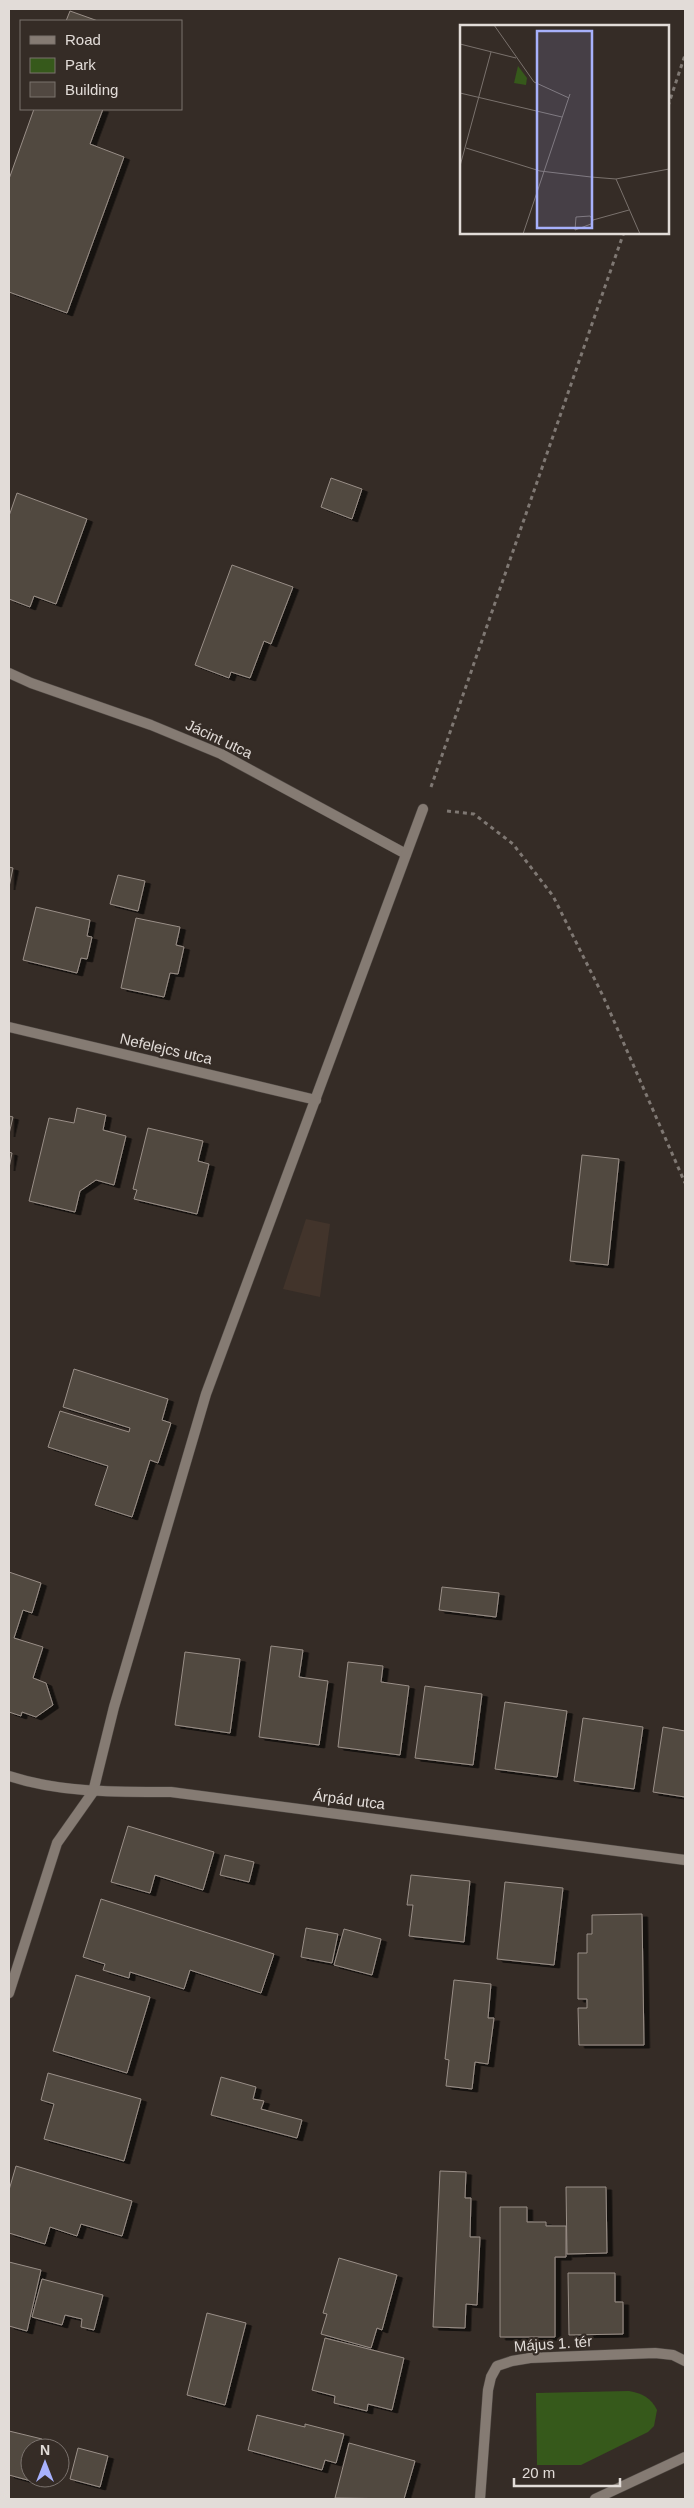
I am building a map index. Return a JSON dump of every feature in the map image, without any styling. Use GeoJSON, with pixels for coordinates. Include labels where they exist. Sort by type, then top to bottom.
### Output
{"type":"FeatureCollection","features":[{"type":"Feature","properties":{"kind":"street","name":"Jácint utca"},"geometry":{"type":"LineString","coordinates":[[9,673],[31,683],[151,725],[221,754],[406,854]]}},
{"type":"Feature","properties":{"kind":"street"},"geometry":{"type":"LineString","coordinates":[[9,1993],[56,1843],[93,1792],[114,1707],[206,1394],[424,808]]}},
{"type":"Feature","properties":{"kind":"street","name":"Nefelejcs utca"},"geometry":{"type":"LineString","coordinates":[[9,1027],[316,1100]]}},
{"type":"Feature","properties":{"kind":"street","name":"Árpád utca"},"geometry":{"type":"LineString","coordinates":[[9,1776],[32,1784],[93,1792],[171,1792],[685,1860]]}},
{"type":"Feature","properties":{"kind":"street","name":"Május 1. tér"},"geometry":{"type":"LineString","coordinates":[[480,2499],[488,2390],[491,2377],[497,2366],[530,2358],[655,2353],[673,2355],[685,2360]]}},
{"type":"Feature","properties":{"kind":"street"},"geometry":{"type":"LineString","coordinates":[[595,2499],[685,2457]]}},
{"type":"Feature","properties":{"kind":"path"},"geometry":{"type":"LineString","coordinates":[[669,103],[685,55]]}},
{"type":"Feature","properties":{"kind":"path"},"geometry":{"type":"LineString","coordinates":[[623,234],[424,808],[474,814],[513,844],[553,896],[603,996],[685,1183]]}},
{"type":"Feature","properties":{"kind":"shaded area"},"geometry":{"type":"Polygon","coordinates":[[[306,1219],[330,1224],[320,1297],[283,1289],[306,1219]]]}},
{"type":"Feature","properties":{"kind":"green space"},"geometry":{"type":"Polygon","coordinates":[[[629,2391],[646,2397],[657,2410],[654,2426],[648,2432],[581,2465],[537,2465],[536,2393],[629,2391]]]}},
{"type":"Feature","properties":{"kind":"building"},"geometry":{"type":"Polygon","coordinates":[[[70,11],[95,20],[66,20],[70,11]]]}},
{"type":"Feature","properties":{"kind":"building"},"geometry":{"type":"Polygon","coordinates":[[[34,110],[103,110],[90,144],[124,157],[67,313],[9,292],[9,179],[34,110]]]}},
{"type":"Feature","properties":{"kind":"building"},"geometry":{"type":"Polygon","coordinates":[[[331,478],[362,489],[352,519],[321,507],[331,478]]]}},
{"type":"Feature","properties":{"kind":"building"},"geometry":{"type":"Polygon","coordinates":[[[17,493],[87,519],[56,604],[34,596],[30,607],[9,599],[9,516],[17,493]]]}},
{"type":"Feature","properties":{"kind":"building"},"geometry":{"type":"Polygon","coordinates":[[[232,565],[293,587],[271,644],[264,641],[250,678],[231,672],[229,678],[195,665],[232,565]]]}},
{"type":"Feature","properties":{"kind":"building"},"geometry":{"type":"Polygon","coordinates":[[[9,867],[13,868],[9,887],[9,867]]]}},
{"type":"Feature","properties":{"kind":"building"},"geometry":{"type":"Polygon","coordinates":[[[118,875],[145,881],[138,911],[110,904],[118,875]]]}},
{"type":"Feature","properties":{"kind":"building"},"geometry":{"type":"Polygon","coordinates":[[[36,907],[90,920],[87,936],[92,937],[87,959],[81,958],[77,973],[23,960],[36,907]]]}},
{"type":"Feature","properties":{"kind":"building"},"geometry":{"type":"Polygon","coordinates":[[[136,918],[180,927],[176,945],[184,947],[178,974],[170,973],[164,997],[121,988],[136,918]]]}},
{"type":"Feature","properties":{"kind":"building"},"geometry":{"type":"Polygon","coordinates":[[[77,1108],[106,1115],[103,1130],[126,1136],[114,1185],[96,1180],[80,1191],[75,1212],[29,1201],[49,1118],[74,1123],[77,1108]]]}},
{"type":"Feature","properties":{"kind":"building"},"geometry":{"type":"Polygon","coordinates":[[[9,1116],[13,1117],[9,1134],[9,1116]]]}},
{"type":"Feature","properties":{"kind":"building"},"geometry":{"type":"Polygon","coordinates":[[[148,1128],[203,1141],[198,1161],[209,1164],[197,1214],[134,1199],[137,1190],[133,1189],[148,1128]]]}},
{"type":"Feature","properties":{"kind":"building"},"geometry":{"type":"Polygon","coordinates":[[[9,1152],[12,1153],[9,1168],[9,1152]]]}},
{"type":"Feature","properties":{"kind":"building"},"geometry":{"type":"Polygon","coordinates":[[[582,1155],[619,1159],[608,1265],[570,1261],[582,1155]]]}},
{"type":"Feature","properties":{"kind":"building"},"geometry":{"type":"Polygon","coordinates":[[[74,1369],[168,1399],[162,1420],[171,1423],[158,1463],[150,1460],[132,1517],[95,1505],[108,1466],[48,1447],[60,1411],[129,1432],[130,1428],[63,1407],[74,1369]]]}},
{"type":"Feature","properties":{"kind":"building"},"geometry":{"type":"Polygon","coordinates":[[[9,1572],[41,1583],[32,1613],[23,1610],[14,1638],[43,1647],[33,1678],[46,1683],[53,1705],[36,1717],[22,1712],[21,1716],[9,1712],[9,1572]]]}},
{"type":"Feature","properties":{"kind":"building"},"geometry":{"type":"Polygon","coordinates":[[[442,1587],[499,1593],[496,1617],[439,1610],[442,1587]]]}},
{"type":"Feature","properties":{"kind":"building"},"geometry":{"type":"Polygon","coordinates":[[[271,1646],[303,1650],[299,1677],[328,1681],[319,1745],[259,1737],[271,1646]]]}},
{"type":"Feature","properties":{"kind":"building"},"geometry":{"type":"Polygon","coordinates":[[[185,1652],[240,1659],[230,1733],[175,1725],[185,1652]]]}},
{"type":"Feature","properties":{"kind":"building"},"geometry":{"type":"Polygon","coordinates":[[[348,1662],[383,1666],[381,1682],[409,1686],[400,1755],[338,1747],[348,1662]]]}},
{"type":"Feature","properties":{"kind":"building"},"geometry":{"type":"Polygon","coordinates":[[[425,1686],[482,1694],[473,1765],[415,1758],[425,1686]]]}},
{"type":"Feature","properties":{"kind":"building"},"geometry":{"type":"Polygon","coordinates":[[[505,1702],[567,1711],[557,1777],[495,1769],[505,1702]]]}},
{"type":"Feature","properties":{"kind":"building"},"geometry":{"type":"Polygon","coordinates":[[[583,1718],[643,1727],[634,1789],[574,1781],[583,1718]]]}},
{"type":"Feature","properties":{"kind":"building"},"geometry":{"type":"Polygon","coordinates":[[[663,1727],[685,1731],[685,1797],[653,1792],[663,1727]]]}},
{"type":"Feature","properties":{"kind":"building"},"geometry":{"type":"Polygon","coordinates":[[[128,1826],[214,1852],[203,1890],[155,1875],[150,1893],[111,1882],[128,1826]]]}},
{"type":"Feature","properties":{"kind":"building"},"geometry":{"type":"Polygon","coordinates":[[[225,1855],[254,1862],[249,1882],[220,1875],[225,1855]]]}},
{"type":"Feature","properties":{"kind":"building"},"geometry":{"type":"Polygon","coordinates":[[[411,1875],[470,1881],[464,1942],[409,1936],[413,1905],[407,1905],[411,1875]]]}},
{"type":"Feature","properties":{"kind":"building"},"geometry":{"type":"Polygon","coordinates":[[[505,1882],[563,1888],[554,1965],[497,1959],[505,1882]]]}},
{"type":"Feature","properties":{"kind":"building"},"geometry":{"type":"Polygon","coordinates":[[[101,1899],[274,1954],[261,1993],[190,1970],[184,1989],[130,1972],[129,1978],[103,1970],[105,1964],[83,1957],[101,1899]]]}},
{"type":"Feature","properties":{"kind":"building"},"geometry":{"type":"Polygon","coordinates":[[[642,1914],[644,2045],[579,2045],[578,2008],[587,2008],[587,1999],[578,1999],[578,1953],[587,1953],[587,1934],[592,1934],[592,1915],[642,1914]]]}},
{"type":"Feature","properties":{"kind":"building"},"geometry":{"type":"Polygon","coordinates":[[[306,1928],[338,1934],[332,1963],[301,1957],[306,1928]]]}},
{"type":"Feature","properties":{"kind":"building"},"geometry":{"type":"Polygon","coordinates":[[[344,1929],[381,1939],[372,1975],[334,1965],[344,1929]]]}},
{"type":"Feature","properties":{"kind":"building"},"geometry":{"type":"Polygon","coordinates":[[[76,1975],[150,1997],[127,2073],[53,2051],[76,1975]]]}},
{"type":"Feature","properties":{"kind":"building"},"geometry":{"type":"Polygon","coordinates":[[[454,1980],[491,1984],[488,2018],[494,2018],[488,2064],[475,2062],[472,2089],[446,2086],[449,2060],[445,2059],[454,1980]]]}},
{"type":"Feature","properties":{"kind":"building"},"geometry":{"type":"Polygon","coordinates":[[[48,2073],[141,2099],[124,2161],[44,2139],[54,2104],[41,2100],[48,2073]]]}},
{"type":"Feature","properties":{"kind":"building"},"geometry":{"type":"Polygon","coordinates":[[[221,2077],[256,2087],[253,2099],[264,2101],[261,2109],[302,2120],[297,2138],[211,2115],[221,2077]]]}},
{"type":"Feature","properties":{"kind":"building"},"geometry":{"type":"Polygon","coordinates":[[[16,2166],[132,2201],[122,2236],[81,2224],[77,2236],[50,2227],[45,2244],[9,2233],[9,2190],[16,2166]]]}},
{"type":"Feature","properties":{"kind":"building"},"geometry":{"type":"Polygon","coordinates":[[[440,2171],[466,2172],[465,2198],[471,2198],[470,2237],[480,2237],[477,2305],[466,2304],[465,2328],[433,2327],[440,2171]]]}},
{"type":"Feature","properties":{"kind":"building"},"geometry":{"type":"Polygon","coordinates":[[[566,2187],[606,2187],[607,2253],[567,2254],[566,2187]]]}},
{"type":"Feature","properties":{"kind":"building"},"geometry":{"type":"Polygon","coordinates":[[[500,2207],[527,2207],[527,2222],[546,2222],[546,2226],[566,2226],[566,2257],[555,2257],[555,2337],[500,2337],[500,2207]]]}},
{"type":"Feature","properties":{"kind":"building"},"geometry":{"type":"Polygon","coordinates":[[[339,2258],[397,2275],[382,2330],[377,2328],[371,2348],[321,2334],[327,2314],[323,2313],[339,2258]]]}},
{"type":"Feature","properties":{"kind":"building"},"geometry":{"type":"Polygon","coordinates":[[[9,2262],[41,2270],[27,2331],[9,2326],[9,2262]]]}},
{"type":"Feature","properties":{"kind":"building"},"geometry":{"type":"Polygon","coordinates":[[[568,2273],[615,2273],[615,2302],[623,2302],[623,2334],[569,2335],[568,2273]]]}},
{"type":"Feature","properties":{"kind":"building"},"geometry":{"type":"Polygon","coordinates":[[[42,2279],[103,2295],[94,2330],[81,2327],[82,2319],[65,2315],[62,2325],[32,2317],[42,2279]]]}},
{"type":"Feature","properties":{"kind":"building"},"geometry":{"type":"Polygon","coordinates":[[[207,2313],[246,2323],[225,2405],[187,2395],[207,2313]]]}},
{"type":"Feature","properties":{"kind":"building"},"geometry":{"type":"Polygon","coordinates":[[[325,2338],[404,2358],[392,2410],[368,2404],[367,2411],[334,2403],[335,2396],[312,2390],[325,2338]]]}},
{"type":"Feature","properties":{"kind":"building"},"geometry":{"type":"Polygon","coordinates":[[[257,2415],[344,2434],[336,2463],[325,2460],[322,2470],[248,2450],[257,2415]]]}},
{"type":"Feature","properties":{"kind":"building"},"geometry":{"type":"Polygon","coordinates":[[[9,2431],[38,2438],[20,2438],[20,2478],[9,2475],[9,2431]]]}},
{"type":"Feature","properties":{"kind":"building"},"geometry":{"type":"Polygon","coordinates":[[[349,2443],[415,2461],[404,2499],[335,2498],[349,2443]]]}},
{"type":"Feature","properties":{"kind":"building"},"geometry":{"type":"Polygon","coordinates":[[[78,2448],[108,2456],[100,2487],[70,2479],[78,2448]]]}}]}
